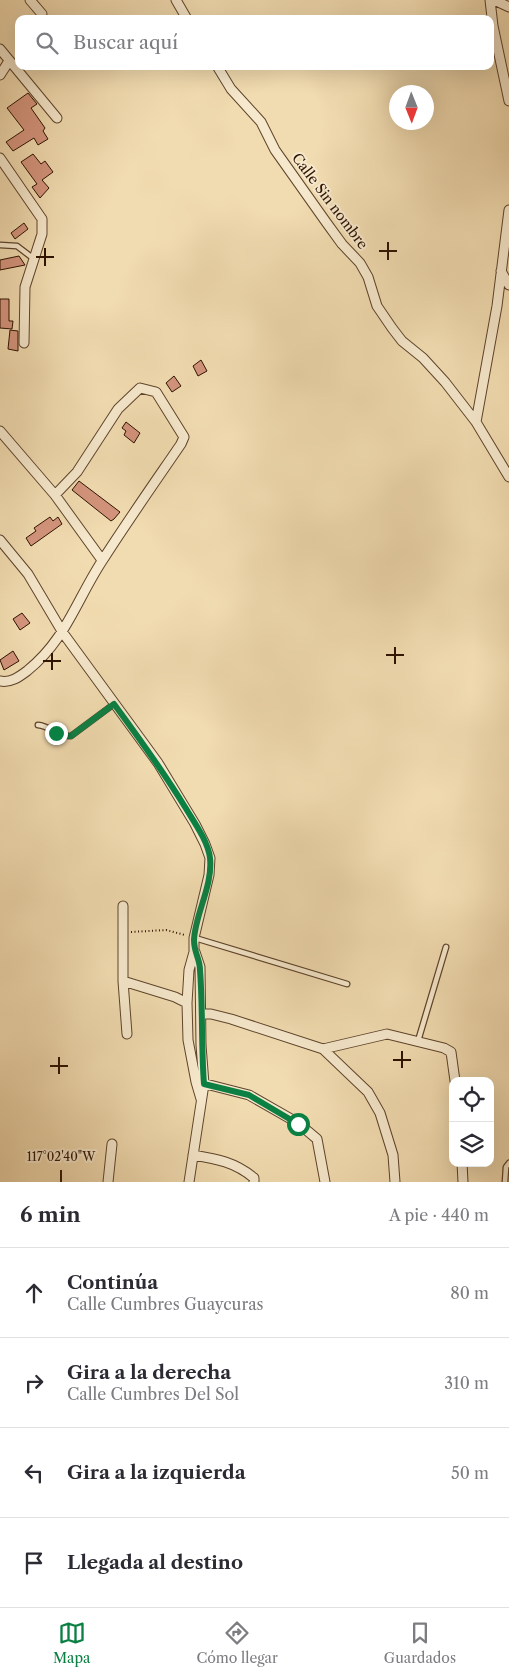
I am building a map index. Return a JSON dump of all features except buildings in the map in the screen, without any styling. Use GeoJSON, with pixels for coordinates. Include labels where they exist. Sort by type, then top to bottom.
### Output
{"type":"FeatureCollection","features":[{"type":"Feature","properties":{"kind":"street"},"geometry":{"type":"LineString","coordinates":[[30,0],[42,14]]}},
{"type":"Feature","properties":{"kind":"street"},"geometry":{"type":"LineString","coordinates":[[176,0],[185,15]]}},
{"type":"Feature","properties":{"kind":"street"},"geometry":{"type":"LineString","coordinates":[[490,0],[492,15]]}},
{"type":"Feature","properties":{"kind":"street"},"geometry":{"type":"LineString","coordinates":[[494,0],[509,7]]}},
{"type":"Feature","properties":{"kind":"street"},"geometry":{"type":"LineString","coordinates":[[494,31],[509,101]]}},
{"type":"Feature","properties":{"kind":"street"},"geometry":{"type":"LineString","coordinates":[[0,49],[15,68]]}},
{"type":"Feature","properties":{"kind":"street"},"geometry":{"type":"LineString","coordinates":[[0,75],[9,61]]}},
{"type":"Feature","properties":{"kind":"street"},"geometry":{"type":"LineString","coordinates":[[17,70],[57,118]]}},
{"type":"Feature","properties":{"kind":"street","name":"Calle Sin nombre"},"geometry":{"type":"LineString","coordinates":[[219,70],[231,89],[261,122],[275,150],[342,244],[360,263],[368,277],[377,306],[392,328],[402,341],[423,358],[445,382],[476,422],[509,477]]}},
{"type":"Feature","properties":{"kind":"street"},"geometry":{"type":"LineString","coordinates":[[0,158],[42,219],[42,234],[25,287],[24,343]]}},
{"type":"Feature","properties":{"kind":"street"},"geometry":{"type":"LineString","coordinates":[[476,422],[497,306],[509,210]]}},
{"type":"Feature","properties":{"kind":"street"},"geometry":{"type":"LineString","coordinates":[[501,271],[509,285]]}},
{"type":"Feature","properties":{"kind":"street"},"geometry":{"type":"LineString","coordinates":[[0,681],[11,681],[19,677],[48,650],[63,632],[102,560],[181,444],[184,436],[156,392],[140,388],[118,409],[77,472],[55,496]]}},
{"type":"Feature","properties":{"kind":"street"},"geometry":{"type":"LineString","coordinates":[[0,431],[55,496],[102,560]]}},
{"type":"Feature","properties":{"kind":"street"},"geometry":{"type":"LineString","coordinates":[[0,540],[28,574],[63,632],[158,763],[196,824],[206,844],[210,858],[209,874],[194,938],[194,952],[189,970],[187,1003],[188,1040],[200,1083]]}},
{"type":"Feature","properties":{"kind":"street"},"geometry":{"type":"LineString","coordinates":[[123,906],[124,981],[128,1034]]}},
{"type":"Feature","properties":{"kind":"street"},"geometry":{"type":"LineString","coordinates":[[189,1182],[201,1099],[200,967],[194,952]]}},
{"type":"Feature","properties":{"kind":"street"},"geometry":{"type":"LineString","coordinates":[[124,981],[187,1003]]}},
{"type":"Feature","properties":{"kind":"street"},"geometry":{"type":"LineString","coordinates":[[201,1014],[211,1014],[231,1019],[323,1049],[368,1092],[380,1113],[393,1155],[396,1182]]}},
{"type":"Feature","properties":{"kind":"street"},"geometry":{"type":"LineString","coordinates":[[323,1049],[387,1034],[418,1040],[451,1052],[454,1077]]}},
{"type":"Feature","properties":{"kind":"street"},"geometry":{"type":"LineString","coordinates":[[200,1083],[249,1095],[298,1124],[317,1140],[325,1182]]}},
{"type":"Feature","properties":{"kind":"street"},"geometry":{"type":"LineString","coordinates":[[108,1182],[112,1144]]}},
{"type":"Feature","properties":{"kind":"street"},"geometry":{"type":"LineString","coordinates":[[193,1155],[220,1160],[242,1168],[254,1178],[254,1182]]}},
{"type":"Feature","properties":{"kind":"street"},"geometry":{"type":"LineString","coordinates":[[462,1167],[463,1182]]}},
{"type":"Feature","properties":{"kind":"lane"},"geometry":{"type":"LineString","coordinates":[[0,245],[17,246],[34,259]]}},
{"type":"Feature","properties":{"kind":"lane"},"geometry":{"type":"LineString","coordinates":[[38,725],[44,725],[63,736],[71,736],[114,704]]}},
{"type":"Feature","properties":{"kind":"lane"},"geometry":{"type":"LineString","coordinates":[[194,938],[347,984]]}},
{"type":"Feature","properties":{"kind":"lane"},"geometry":{"type":"LineString","coordinates":[[418,1040],[446,947]]}},
{"type":"Feature","properties":{"kind":"lane"},"geometry":{"type":"LineString","coordinates":[[505,1182],[506,1167],[509,1163]]}},
{"type":"Feature","properties":{"kind":"path"},"geometry":{"type":"LineString","coordinates":[[123,933],[166,930],[194,938]]}},
{"type":"Feature","properties":{"kind":"route"},"geometry":{"type":"LineString","coordinates":[[56,733],[63,736],[71,736],[114,704],[158,763],[196,824],[206,844],[210,858],[204,899],[194,938],[194,952],[200,967],[201,1045],[204,1084],[249,1095],[298,1124]]}}]}
